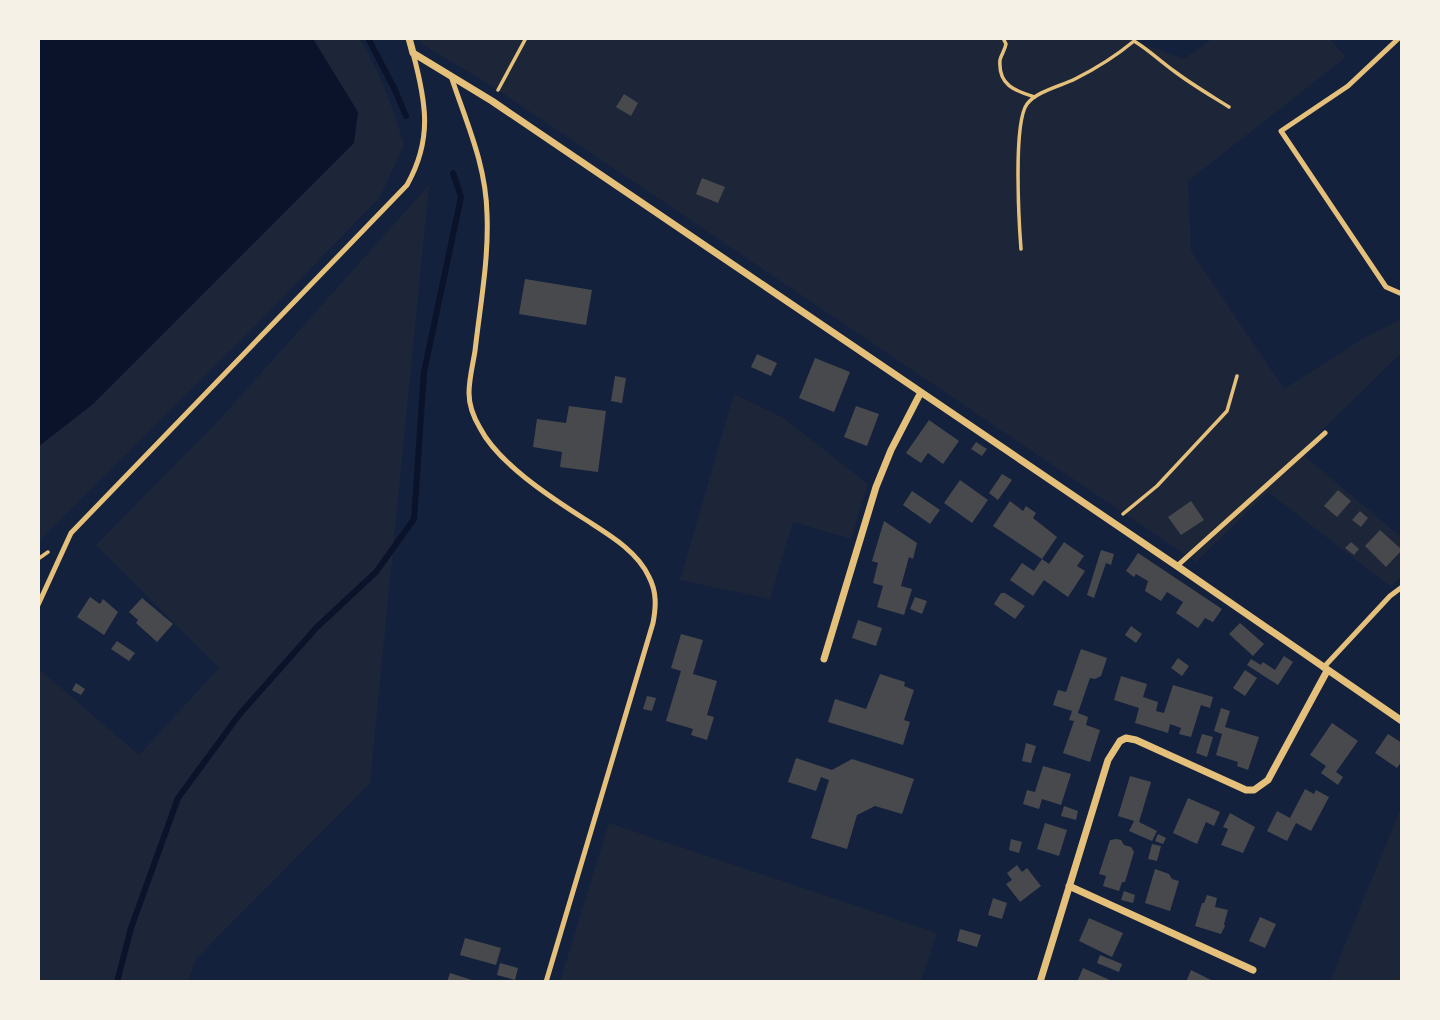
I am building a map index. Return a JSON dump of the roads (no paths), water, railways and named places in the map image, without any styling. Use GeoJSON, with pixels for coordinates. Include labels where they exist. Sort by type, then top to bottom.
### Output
{"type":"FeatureCollection","features":[{"type":"Feature","properties":{"kind":"street"},"geometry":{"type":"LineString","coordinates":[[409,38],[413,53],[492,101],[1402,721]]}},
{"type":"Feature","properties":{"kind":"street"},"geometry":{"type":"LineString","coordinates":[[824,659],[876,486],[891,450],[922,392]]}},
{"type":"Feature","properties":{"kind":"street"},"geometry":{"type":"LineString","coordinates":[[1040,982],[1108,760],[1120,741],[1126,738],[1136,740],[1247,790],[1254,790],[1268,780],[1325,670]]}},
{"type":"Feature","properties":{"kind":"street"},"geometry":{"type":"LineString","coordinates":[[1069,886],[1252,970]]}},
{"type":"Feature","properties":{"kind":"lane"},"geometry":{"type":"LineString","coordinates":[[1399,38],[1348,86],[1281,131],[1386,287],[1402,294]]}},
{"type":"Feature","properties":{"kind":"lane"},"geometry":{"type":"LineString","coordinates":[[38,605],[71,533],[407,185],[422,150],[426,106],[413,53]]}},
{"type":"Feature","properties":{"kind":"lane"},"geometry":{"type":"LineString","coordinates":[[451,76],[482,165],[487,203],[485,272],[469,393],[473,414],[483,434],[516,469],[560,504],[624,546],[642,565],[654,590],[656,607],[546,982]]}},
{"type":"Feature","properties":{"kind":"lane"},"geometry":{"type":"LineString","coordinates":[[1177,566],[1325,433]]}},
{"type":"Feature","properties":{"kind":"lane"},"geometry":{"type":"LineString","coordinates":[[1325,670],[1390,596],[1402,587]]}},
{"type":"Feature","properties":{"kind":"waterway"},"geometry":{"type":"LineString","coordinates":[[368,38],[406,116]]}},
{"type":"Feature","properties":{"kind":"waterway"},"geometry":{"type":"LineString","coordinates":[[117,982],[131,928],[178,798],[239,715],[317,627],[376,572],[414,519],[424,372],[461,197],[453,173]]}}]}
